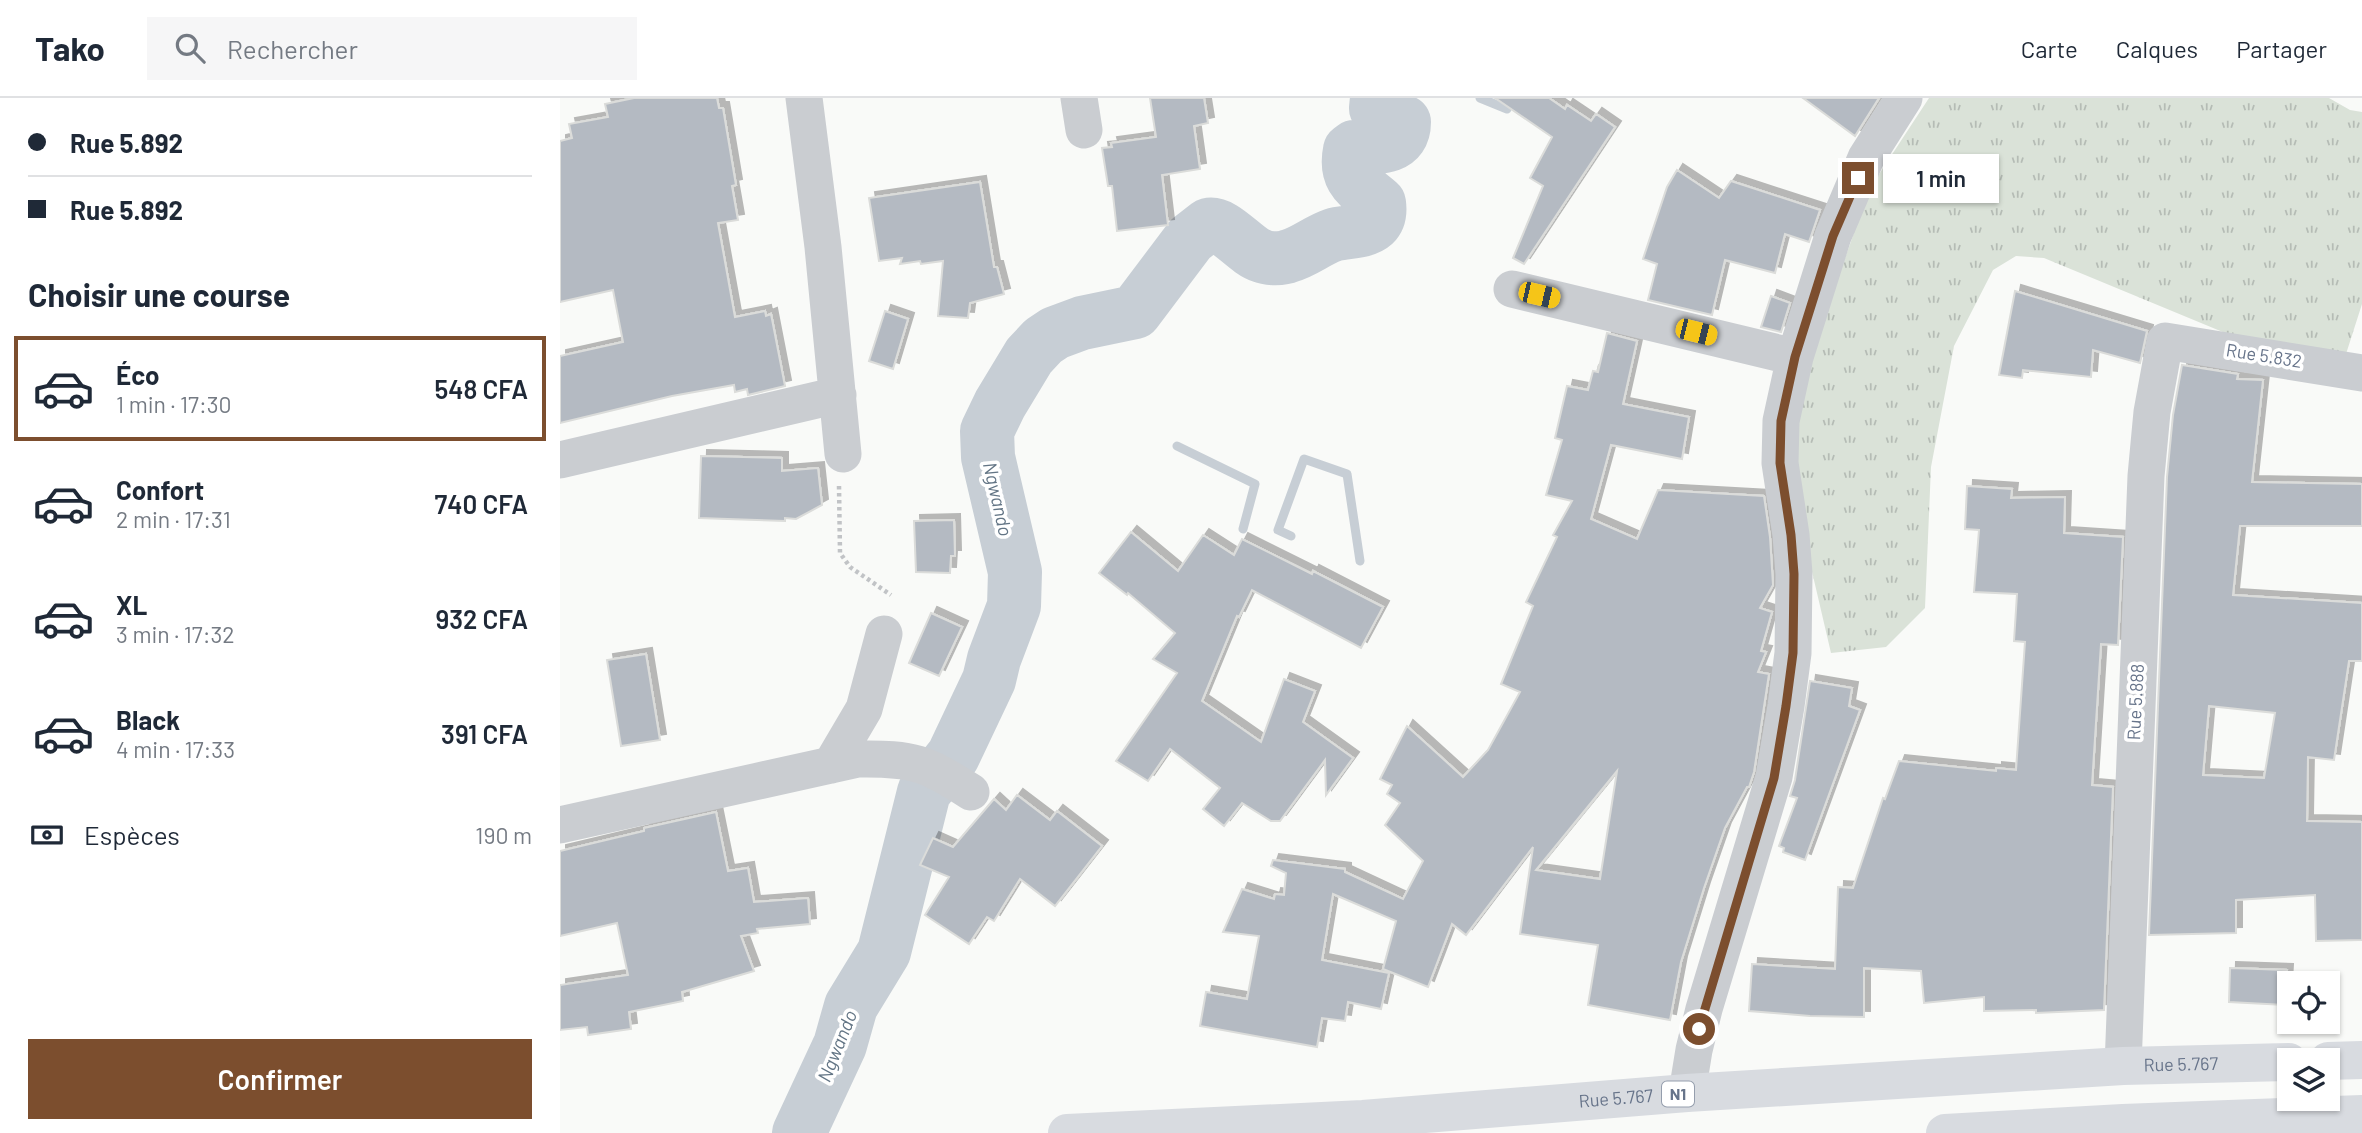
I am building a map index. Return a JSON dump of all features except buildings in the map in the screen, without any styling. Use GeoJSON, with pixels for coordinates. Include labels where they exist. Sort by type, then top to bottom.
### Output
{"type":"FeatureCollection","features":[{"type":"Feature","properties":{"kind":"highway"},"geometry":{"type":"LineString","coordinates":[[2340,1061],[2362,1060]]}},
{"type":"Feature","properties":{"kind":"highway","name":"Rue 5.767"},"geometry":{"type":"LineString","coordinates":[[1067,1133],[1363,1119],[1687,1093],[2123,1066],[2277,1062]]}},
{"type":"Feature","properties":{"kind":"highway"},"geometry":{"type":"LineString","coordinates":[[1945,1133],[2352,1120]]}},
{"type":"Feature","properties":{"kind":"street"},"geometry":{"type":"LineString","coordinates":[[804,98],[823,247],[842,454]]}},
{"type":"Feature","properties":{"kind":"street"},"geometry":{"type":"LineString","coordinates":[[1687,1093],[1693,1050],[1704,1009],[1774,778],[1786,706],[1793,653],[1794,574],[1780,463],[1781,421],[1795,357],[1833,236],[1866,158],[1904,98]]}},
{"type":"Feature","properties":{"kind":"street"},"geometry":{"type":"LineString","coordinates":[[1512,289],[1795,357]]}},
{"type":"Feature","properties":{"kind":"street","name":"Rue 5.832"},"geometry":{"type":"LineString","coordinates":[[2165,341],[2362,373]]}},
{"type":"Feature","properties":{"kind":"street","name":"Rue 5.888"},"geometry":{"type":"LineString","coordinates":[[2123,1066],[2146,476],[2152,412],[2165,341]]}},
{"type":"Feature","properties":{"kind":"street"},"geometry":{"type":"LineString","coordinates":[[560,460],[838,395]]}},
{"type":"Feature","properties":{"kind":"street"},"geometry":{"type":"LineString","coordinates":[[831,765],[864,709],[884,634]]}},
{"type":"Feature","properties":{"kind":"street"},"geometry":{"type":"LineString","coordinates":[[560,825],[858,759],[895,759],[921,764],[971,792]]}},
{"type":"Feature","properties":{"kind":"path"},"geometry":{"type":"LineString","coordinates":[[842,454],[838,491],[840,553],[850,567],[891,595]]}},
{"type":"Feature","properties":{"kind":"green space"},"geometry":{"type":"Polygon","coordinates":[[[1929,98],[2329,98],[2350,110],[2362,112],[2362,304],[2346,354],[2230,335],[2044,258],[2016,256],[1993,270],[1954,346],[1931,467],[1925,608],[1886,647],[1831,653],[1796,503],[1798,390],[1870,188],[1929,98]]]}},
{"type":"Feature","properties":{"kind":"waterway","name":"Ngwando"},"geometry":{"type":"LineString","coordinates":[[799,1133],[840,1045],[851,1006],[884,952],[924,792],[953,756],[989,680],[1014,606],[1015,572],[988,457],[987,431],[1000,404],[1029,356],[1043,341],[1055,333],[1082,323],[1135,312],[1190,239],[1208,225],[1221,227],[1255,253],[1276,258],[1295,254],[1333,235],[1360,230],[1374,224],[1379,214],[1379,203],[1359,186],[1351,175],[1350,150],[1354,147],[1379,147],[1394,143],[1403,131],[1404,122],[1380,112],[1376,108],[1377,98]]}},
{"type":"Feature","properties":{"kind":"waterway"},"geometry":{"type":"LineString","coordinates":[[1480,98],[1507,109]]}},
{"type":"Feature","properties":{"kind":"waterway"},"geometry":{"type":"LineString","coordinates":[[1177,446],[1255,484],[1243,529]]}},
{"type":"Feature","properties":{"kind":"waterway"},"geometry":{"type":"LineString","coordinates":[[1291,536],[1278,530],[1304,459],[1347,474],[1360,561]]}},
{"type":"Feature","properties":{"kind":"route"},"geometry":{"type":"LineString","coordinates":[[1699,1029],[1774,778],[1786,706],[1793,653],[1794,574],[1780,463],[1781,421],[1795,357],[1833,236],[1858,178]]}}]}
